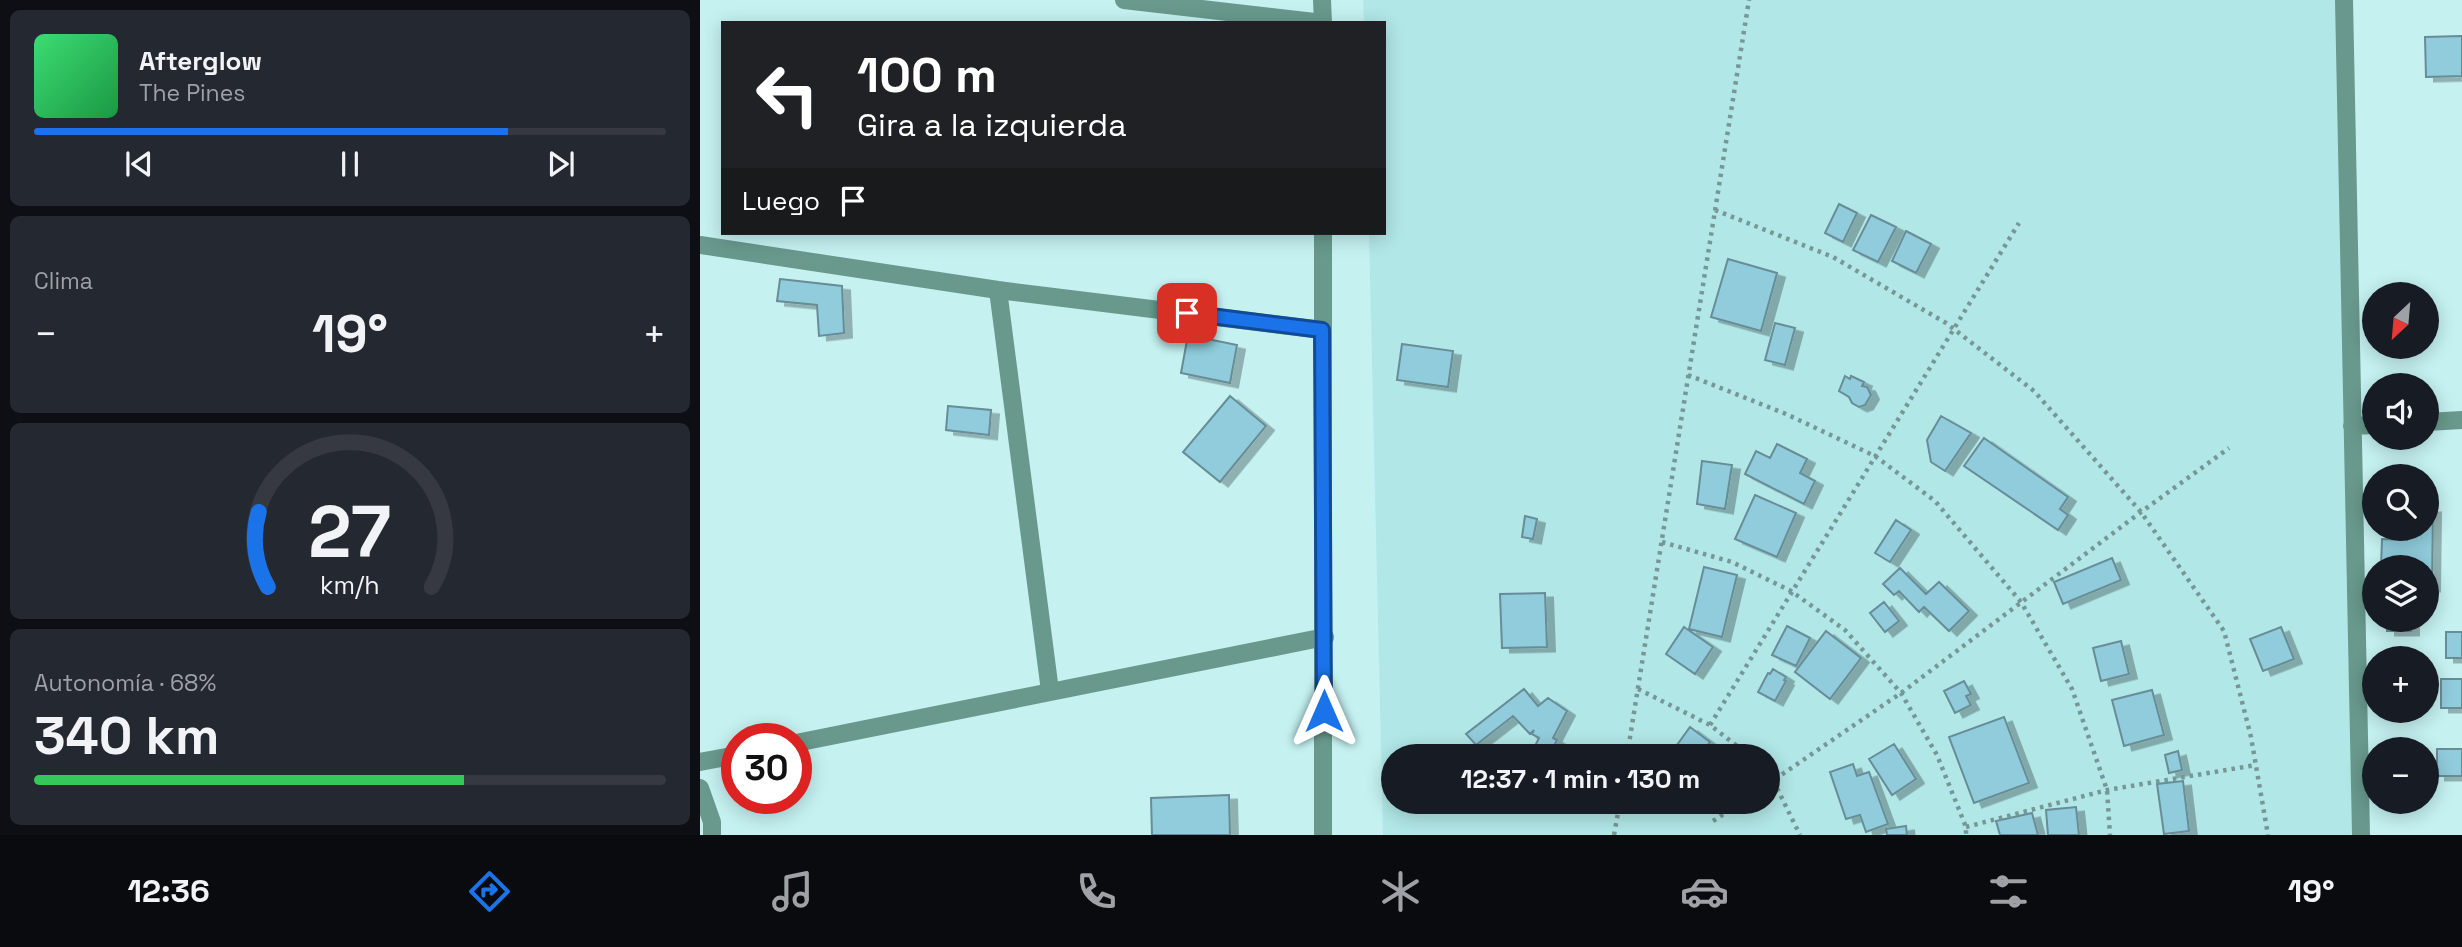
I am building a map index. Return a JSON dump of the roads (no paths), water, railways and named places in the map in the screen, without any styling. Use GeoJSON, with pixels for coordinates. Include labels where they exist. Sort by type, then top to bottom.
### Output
{"type":"FeatureCollection","features":[{"type":"Feature","properties":{"kind":"street"},"geometry":{"type":"LineString","coordinates":[[1124,0],[1306,21]]}},
{"type":"Feature","properties":{"kind":"street"},"geometry":{"type":"LineString","coordinates":[[1322,0],[1323,21]]}},
{"type":"Feature","properties":{"kind":"street"},"geometry":{"type":"LineString","coordinates":[[2344,0],[2361,835]]}},
{"type":"Feature","properties":{"kind":"street"},"geometry":{"type":"LineString","coordinates":[[1322,235],[1325,637],[1323,835]]}},
{"type":"Feature","properties":{"kind":"street"},"geometry":{"type":"LineString","coordinates":[[700,245],[998,290],[1322,330]]}},
{"type":"Feature","properties":{"kind":"street"},"geometry":{"type":"LineString","coordinates":[[998,290],[1049,691]]}},
{"type":"Feature","properties":{"kind":"street"},"geometry":{"type":"LineString","coordinates":[[2439,422],[2462,421]]}},
{"type":"Feature","properties":{"kind":"street"},"geometry":{"type":"LineString","coordinates":[[2352,426],[2362,426]]}},
{"type":"Feature","properties":{"kind":"street"},"geometry":{"type":"LineString","coordinates":[[812,740],[1325,637]]}},
{"type":"Feature","properties":{"kind":"street"},"geometry":{"type":"LineString","coordinates":[[700,762],[721,758]]}},
{"type":"Feature","properties":{"kind":"street"},"geometry":{"type":"LineString","coordinates":[[700,788],[712,822],[712,835]]}}]}
